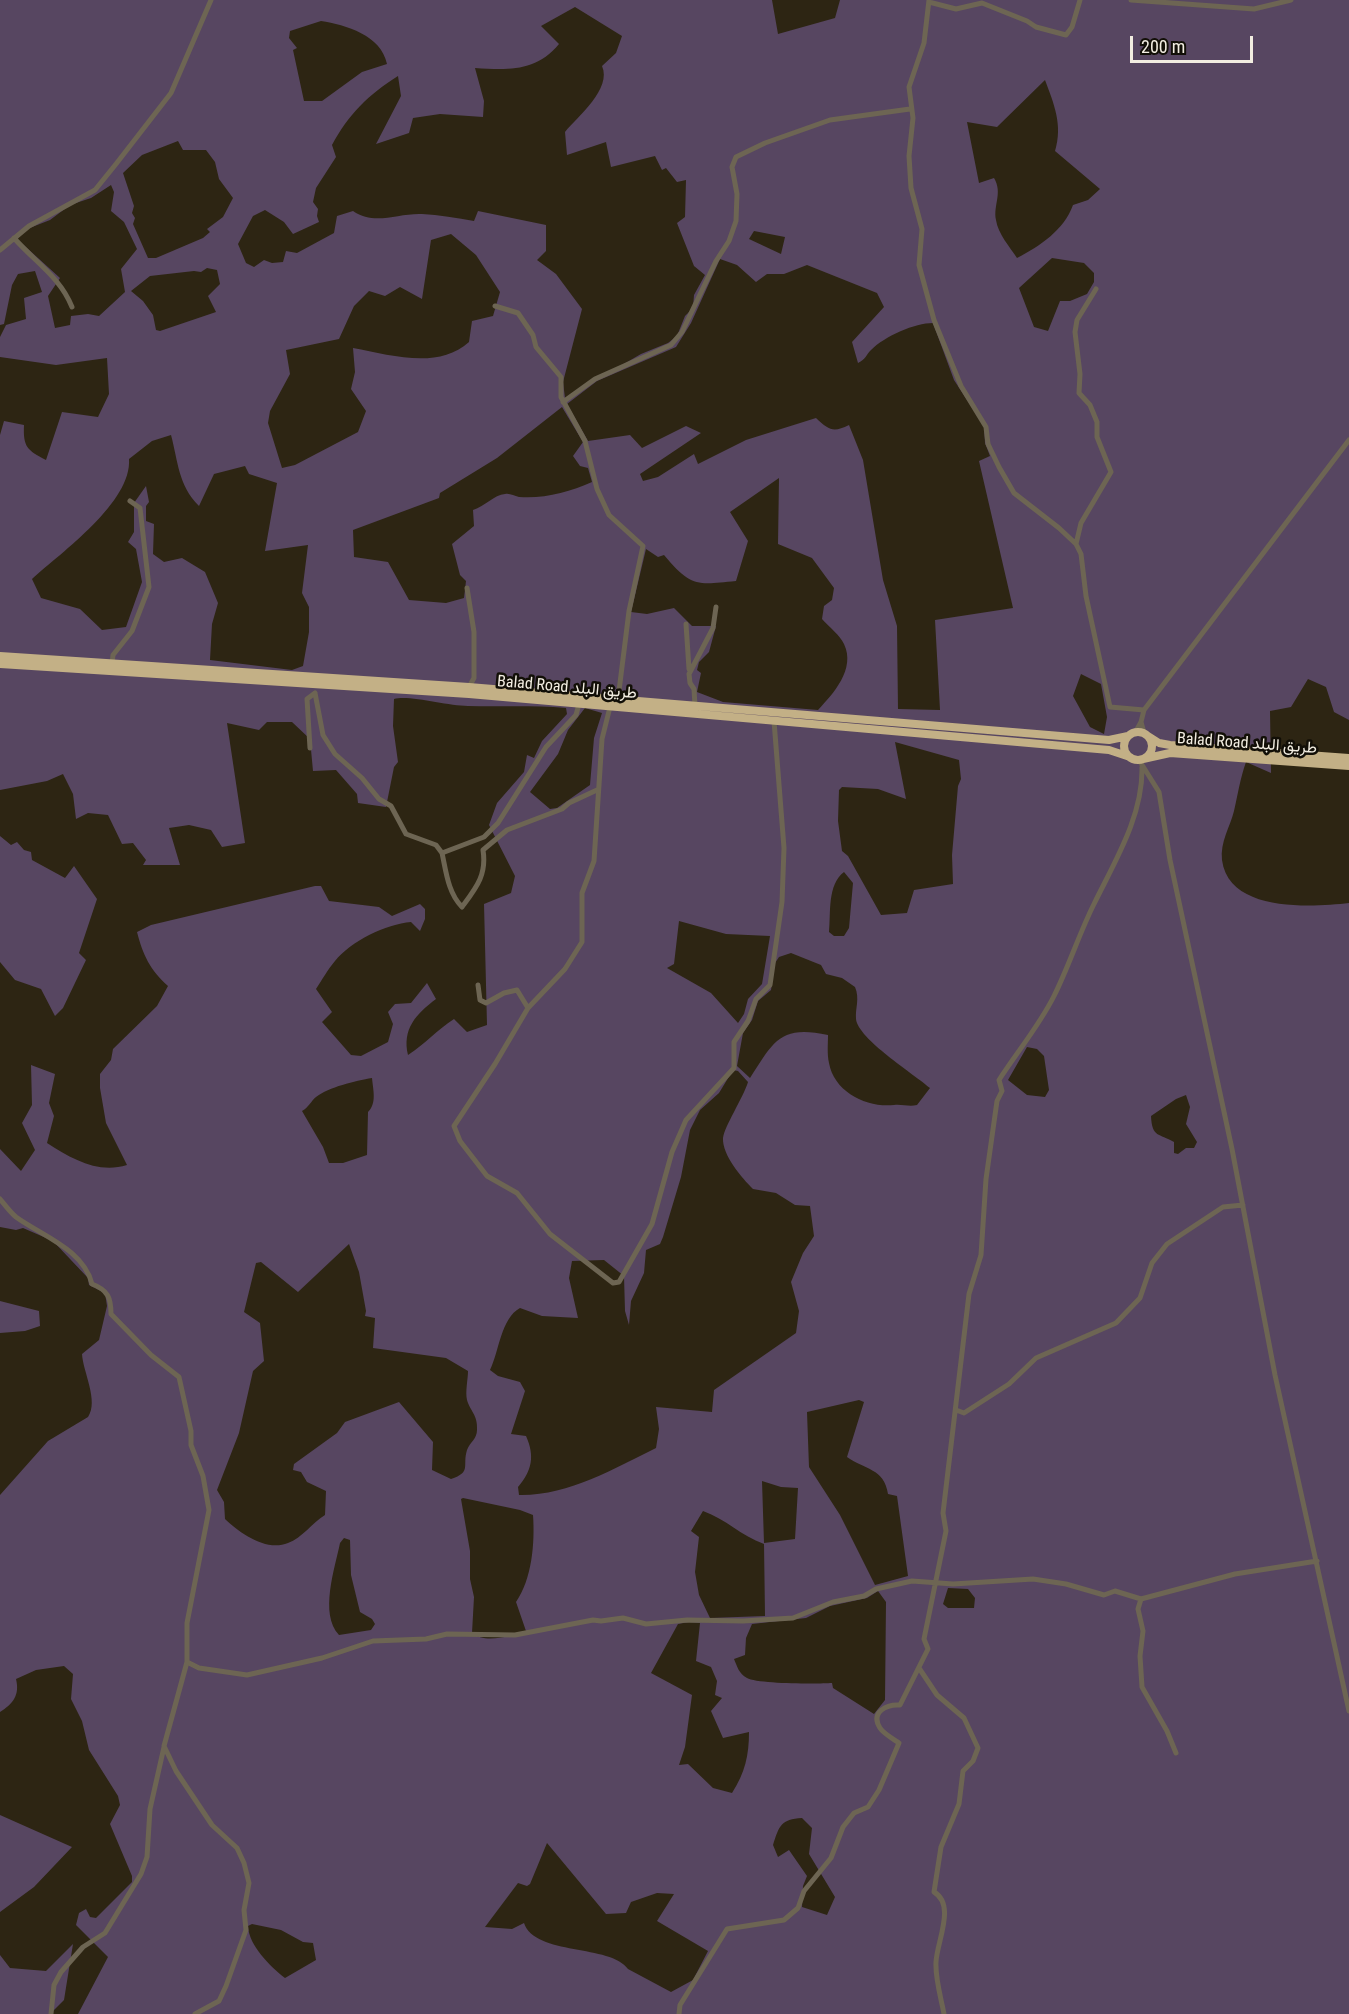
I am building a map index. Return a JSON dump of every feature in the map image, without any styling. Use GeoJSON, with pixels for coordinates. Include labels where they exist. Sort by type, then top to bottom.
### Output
{"type":"FeatureCollection","features":[{"type":"Feature","properties":{"kind":"highway","name":"Balad Road طريق البلد"},"geometry":{"type":"LineString","coordinates":[[0,656],[317,680],[1109,750],[1139,761],[1170,753],[1349,766]]}},
{"type":"Feature","properties":{"kind":"highway","name":"Balad Road طريق البلد"},"geometry":{"type":"LineString","coordinates":[[0,664],[470,687],[1109,740],[1139,735],[1170,745],[1349,758]]}},
{"type":"Feature","properties":{"kind":"highway"},"geometry":{"type":"LineString","coordinates":[[1139,735],[1152,748],[1139,761],[1125,749],[1139,735]]}},
{"type":"Feature","properties":{"kind":"street"},"geometry":{"type":"LineString","coordinates":[[0,249],[29,226],[95,190],[171,93],[211,0]]}},
{"type":"Feature","properties":{"kind":"street"},"geometry":{"type":"LineString","coordinates":[[1080,0],[1072,27],[1066,34],[1035,27],[1027,21],[982,3],[956,9],[929,1],[924,43],[909,87],[910,109],[913,118],[909,156],[911,188],[922,229],[919,265],[934,320],[961,386],[987,426],[988,444],[1014,493],[1076,544],[1081,554],[1086,596],[1110,707],[1144,710]]}},
{"type":"Feature","properties":{"kind":"street"},"geometry":{"type":"LineString","coordinates":[[1131,0],[1254,9],[1291,0]]}},
{"type":"Feature","properties":{"kind":"street"},"geometry":{"type":"LineString","coordinates":[[563,402],[595,379],[608,376],[671,345],[682,332],[733,231],[737,194],[732,167],[736,157],[765,143],[830,120],[910,109]]}},
{"type":"Feature","properties":{"kind":"street"},"geometry":{"type":"LineString","coordinates":[[14,238],[32,258],[58,280],[72,307]]}},
{"type":"Feature","properties":{"kind":"street"},"geometry":{"type":"LineString","coordinates":[[1076,544],[1081,523],[1111,472],[1097,437],[1097,422],[1090,405],[1079,393],[1080,374],[1075,337],[1077,320],[1096,289]]}},
{"type":"Feature","properties":{"kind":"street"},"geometry":{"type":"LineString","coordinates":[[495,306],[518,313],[525,322],[536,347],[561,377],[563,402],[585,441],[597,489],[609,515],[643,546],[629,611],[618,699]]}},
{"type":"Feature","properties":{"kind":"street"},"geometry":{"type":"LineString","coordinates":[[1139,735],[1144,710],[1349,440]]}},
{"type":"Feature","properties":{"kind":"street"},"geometry":{"type":"LineString","coordinates":[[112,664],[113,655],[132,631],[149,587],[140,507],[130,501]]}},
{"type":"Feature","properties":{"kind":"street"},"geometry":{"type":"LineString","coordinates":[[467,588],[474,632],[474,678],[470,687]]}},
{"type":"Feature","properties":{"kind":"street"},"geometry":{"type":"LineString","coordinates":[[689,674],[714,628],[716,607]]}},
{"type":"Feature","properties":{"kind":"street"},"geometry":{"type":"LineString","coordinates":[[686,624],[690,658],[689,674],[690,683],[694,689],[695,706]]}},
{"type":"Feature","properties":{"kind":"street"},"geometry":{"type":"LineString","coordinates":[[317,680],[315,693],[323,735],[335,754],[362,778],[379,799],[391,806],[406,834],[436,845],[442,853],[454,900],[462,906],[479,884],[486,866],[483,850],[507,830],[562,809],[569,803],[597,790]]}},
{"type":"Feature","properties":{"kind":"street"},"geometry":{"type":"LineString","coordinates":[[310,748],[307,699],[315,693]]}},
{"type":"Feature","properties":{"kind":"street"},"geometry":{"type":"LineString","coordinates":[[442,853],[484,837],[498,823],[546,747],[576,715],[579,704]]}},
{"type":"Feature","properties":{"kind":"street"},"geometry":{"type":"LineString","coordinates":[[610,706],[602,739],[594,861],[582,893],[582,942],[566,969],[528,1008],[454,1126],[460,1141],[487,1176],[517,1193],[550,1234],[614,1283],[619,1282],[652,1224],[672,1152],[686,1120],[734,1068],[734,1042],[748,1021],[756,999],[770,985],[782,902],[784,848],[774,721]]}},
{"type":"Feature","properties":{"kind":"street"},"geometry":{"type":"LineString","coordinates":[[1139,761],[1159,792],[1203,1021],[1243,1205],[1290,1443],[1349,1711]]}},
{"type":"Feature","properties":{"kind":"street"},"geometry":{"type":"LineString","coordinates":[[679,2014],[680,2006],[728,1929],[784,1920],[798,1908],[804,1891],[831,1858],[843,1827],[854,1813],[868,1807],[892,1763],[898,1743],[880,1727],[879,1711],[887,1706],[900,1705],[928,1649],[924,1639],[946,1531],[943,1513],[969,1294],[981,1255],[986,1179],[997,1101],[1002,1091],[999,1080],[1039,1023],[1055,995],[1115,863],[1133,821],[1143,786],[1139,761]]}},
{"type":"Feature","properties":{"kind":"street"},"geometry":{"type":"LineString","coordinates":[[478,985],[480,1000],[486,1003],[504,993],[517,990],[528,1008]]}},
{"type":"Feature","properties":{"kind":"street"},"geometry":{"type":"LineString","coordinates":[[0,1199],[15,1216],[55,1239],[89,1274],[92,1284],[104,1288],[111,1299],[111,1314],[140,1341],[151,1355],[179,1377],[191,1431],[191,1445],[203,1476],[208,1510],[187,1623],[187,1662],[150,1809],[147,1857],[141,1874],[105,1933],[83,1947],[61,1972],[54,1985],[51,2014]]}},
{"type":"Feature","properties":{"kind":"street"},"geometry":{"type":"LineString","coordinates":[[956,1410],[964,1413],[993,1396],[1036,1358],[1112,1326],[1140,1298],[1152,1263],[1167,1244],[1223,1207],[1243,1205]]}},
{"type":"Feature","properties":{"kind":"street"},"geometry":{"type":"LineString","coordinates":[[187,1662],[199,1668],[247,1675],[322,1658],[373,1641],[426,1640],[447,1634],[515,1635],[593,1620],[623,1618],[646,1624],[687,1620],[743,1621],[793,1618],[833,1602],[864,1596],[885,1586],[912,1581],[953,1584],[1034,1579],[1066,1584],[1104,1595],[1115,1591],[1141,1599],[1235,1574],[1317,1561]]}},
{"type":"Feature","properties":{"kind":"street"},"geometry":{"type":"LineString","coordinates":[[1141,1599],[1138,1609],[1143,1631],[1140,1656],[1142,1687],[1167,1731],[1176,1753]]}},
{"type":"Feature","properties":{"kind":"street"},"geometry":{"type":"LineString","coordinates":[[919,1668],[937,1695],[964,1718],[977,1743],[977,1753],[963,1771],[958,1804],[941,1847],[935,1876],[934,1892],[941,1896],[945,1908],[936,1964],[944,2014]]}},
{"type":"Feature","properties":{"kind":"street"},"geometry":{"type":"LineString","coordinates":[[1342,1681],[1349,1677]]}},
{"type":"Feature","properties":{"kind":"street"},"geometry":{"type":"LineString","coordinates":[[165,1746],[176,1771],[212,1825],[237,1848],[249,1883],[244,1910],[246,1930],[226,1986],[219,2001],[195,2014]]}},
{"type":"Feature","properties":{"kind":"shaded area"},"geometry":{"type":"Polygon","coordinates":[[[0,0],[772,0],[778,34],[835,18],[840,0],[1349,0],[1349,720],[1334,712],[1326,687],[1308,679],[1291,707],[1270,711],[1271,773],[1246,762],[1224,841],[1222,860],[1228,877],[1240,890],[1256,898],[1294,905],[1349,903],[1349,2014],[78,2014],[108,1957],[76,1925],[79,1913],[86,1909],[90,1917],[96,1918],[132,1882],[132,1876],[110,1824],[120,1805],[118,1796],[89,1750],[82,1721],[71,1699],[73,1674],[64,1666],[36,1670],[16,1679],[16,1694],[9,1706],[0,1712],[0,1495],[48,1441],[88,1417],[92,1403],[82,1354],[99,1340],[107,1306],[105,1293],[89,1285],[88,1278],[53,1241],[23,1228],[16,1230],[0,1227],[0,1149],[21,1171],[35,1150],[22,1123],[32,1105],[31,1065],[55,1074],[49,1103],[54,1116],[47,1143],[76,1159],[96,1166],[106,1168],[127,1165],[106,1123],[100,1074],[111,1060],[113,1049],[157,1006],[168,986],[148,962],[137,932],[151,925],[315,886],[321,886],[329,901],[379,907],[392,916],[420,904],[425,909],[425,919],[420,931],[411,922],[401,923],[359,940],[335,961],[316,989],[332,1012],[322,1022],[351,1055],[361,1056],[388,1042],[393,1024],[388,1012],[395,1004],[411,1003],[427,983],[436,999],[422,1010],[412,1023],[407,1037],[408,1055],[454,1019],[467,1032],[487,1025],[484,904],[511,893],[515,876],[489,825],[497,803],[524,772],[527,755],[534,758],[542,741],[567,714],[566,708],[468,706],[409,698],[394,699],[393,726],[398,762],[394,767],[386,807],[358,803],[357,794],[336,770],[313,771],[310,739],[292,722],[267,722],[259,730],[227,723],[245,843],[222,847],[211,830],[189,825],[169,828],[180,865],[143,865],[146,860],[133,843],[122,844],[108,815],[88,813],[76,819],[73,794],[63,774],[47,781],[0,790],[0,435],[4,421],[24,425],[24,438],[28,447],[46,460],[62,412],[98,417],[109,394],[107,358],[56,365],[0,357],[0,337],[6,325],[26,319],[24,298],[42,292],[35,271],[18,274],[12,285],[4,324],[0,325],[0,0]],[[575,7],[541,26],[559,44],[541,60],[510,69],[475,68],[484,101],[483,117],[440,114],[413,118],[409,133],[376,144],[401,96],[398,76],[387,83],[352,115],[332,145],[336,157],[316,188],[313,202],[318,209],[319,222],[293,234],[284,222],[265,210],[253,216],[238,244],[246,263],[254,267],[264,260],[272,263],[283,262],[286,251],[297,253],[334,233],[337,216],[353,211],[370,218],[422,214],[474,221],[478,211],[546,225],[546,251],[537,260],[556,274],[582,309],[563,382],[565,398],[641,354],[668,343],[677,336],[685,316],[693,308],[694,295],[705,275],[694,266],[677,223],[685,217],[686,180],[677,182],[666,168],[662,170],[655,156],[611,167],[606,142],[567,155],[565,132],[598,93],[604,75],[602,66],[616,53],[622,36],[575,7]],[[321,21],[290,31],[289,38],[297,48],[293,50],[304,101],[322,101],[362,72],[387,64],[378,46],[361,33],[341,25],[321,21]],[[1045,80],[997,127],[967,122],[979,183],[994,178],[998,189],[995,215],[997,225],[1017,258],[1057,230],[1073,205],[1088,200],[1100,189],[1055,151],[1058,123],[1045,80]],[[178,141],[142,155],[123,173],[134,206],[132,213],[135,218],[133,224],[148,258],[156,258],[203,238],[210,232],[207,229],[223,217],[233,198],[219,179],[215,162],[206,150],[183,150],[178,141]],[[111,185],[91,198],[70,205],[50,220],[27,229],[17,239],[60,278],[48,296],[55,328],[70,325],[71,316],[88,314],[99,316],[125,292],[121,269],[137,249],[124,222],[111,211],[114,192],[111,185]],[[754,231],[749,239],[781,254],[785,237],[754,231]],[[451,234],[431,240],[422,299],[400,287],[385,296],[369,291],[354,306],[339,339],[286,350],[290,374],[270,411],[268,423],[282,468],[295,465],[358,432],[366,411],[351,389],[355,372],[353,348],[414,358],[443,356],[457,351],[469,342],[472,321],[493,316],[500,292],[476,255],[451,234]],[[1052,258],[1019,288],[1034,327],[1048,331],[1060,301],[1070,301],[1087,294],[1094,282],[1094,273],[1084,263],[1052,258]],[[720,259],[691,323],[676,347],[597,381],[567,404],[588,441],[630,435],[642,448],[686,426],[701,433],[640,474],[643,481],[658,477],[694,454],[698,464],[746,440],[816,418],[831,429],[849,425],[863,460],[883,580],[897,626],[898,709],[940,710],[935,620],[1013,608],[979,461],[990,456],[985,443],[984,426],[954,380],[933,323],[918,325],[892,335],[877,345],[858,363],[852,342],[884,307],[877,293],[807,265],[784,274],[767,274],[756,282],[737,265],[720,259]],[[207,268],[201,272],[150,276],[131,291],[143,301],[153,315],[156,330],[160,331],[216,312],[208,296],[220,284],[217,270],[207,268]],[[562,407],[497,458],[440,493],[439,498],[353,530],[354,557],[388,562],[409,600],[446,603],[464,598],[466,581],[460,575],[452,544],[474,526],[473,510],[501,495],[547,496],[592,482],[588,468],[580,466],[573,456],[583,442],[562,407]],[[171,435],[152,441],[129,459],[127,475],[108,509],[77,541],[32,579],[41,598],[80,609],[102,630],[126,627],[142,582],[136,549],[128,542],[134,532],[134,503],[146,486],[149,502],[146,506],[146,521],[154,524],[153,554],[164,562],[182,558],[205,572],[218,603],[212,624],[210,660],[292,670],[303,666],[309,632],[309,607],[302,593],[308,545],[265,551],[277,483],[249,474],[245,466],[214,474],[199,506],[183,481],[171,435]],[[779,478],[730,512],[748,541],[736,581],[695,582],[681,573],[664,555],[658,557],[646,549],[631,612],[647,614],[674,608],[692,626],[716,626],[709,652],[699,662],[697,670],[701,673],[697,692],[723,702],[818,710],[841,680],[847,663],[847,653],[840,637],[822,619],[824,606],[832,600],[834,588],[812,558],[778,544],[779,478]],[[1081,674],[1073,696],[1090,727],[1104,734],[1107,717],[1101,684],[1081,674]],[[585,708],[568,730],[558,754],[530,792],[550,809],[557,808],[590,785],[594,738],[602,713],[585,708]],[[895,742],[906,799],[878,789],[842,787],[839,790],[838,821],[842,851],[848,856],[881,915],[907,913],[914,890],[953,884],[952,855],[958,786],[961,779],[959,760],[895,742]],[[844,872],[835,884],[830,908],[829,932],[834,936],[844,936],[849,928],[853,883],[844,872]],[[679,921],[674,964],[667,968],[711,993],[738,1023],[744,1014],[748,999],[762,984],[770,936],[726,934],[679,921]],[[791,953],[779,957],[775,963],[771,990],[758,1001],[752,1020],[743,1033],[737,1066],[750,1078],[766,1054],[780,1039],[789,1034],[812,1032],[828,1035],[828,1056],[832,1073],[845,1090],[863,1101],[884,1105],[917,1105],[930,1088],[866,1036],[856,1019],[855,987],[842,978],[826,974],[821,965],[791,953]],[[1027,1047],[1008,1080],[1027,1095],[1045,1097],[1049,1090],[1044,1056],[1037,1049],[1027,1047]],[[733,1070],[719,1093],[700,1110],[690,1130],[681,1177],[660,1244],[646,1250],[644,1273],[631,1301],[629,1325],[625,1311],[624,1276],[604,1260],[572,1261],[569,1278],[578,1318],[542,1316],[520,1308],[509,1319],[490,1370],[498,1376],[520,1382],[525,1391],[511,1434],[526,1436],[531,1450],[531,1463],[518,1487],[519,1495],[555,1491],[573,1486],[656,1448],[659,1429],[656,1407],[712,1412],[714,1390],[796,1333],[799,1311],[791,1282],[803,1253],[814,1236],[810,1206],[795,1205],[776,1193],[753,1189],[729,1159],[724,1145],[724,1133],[748,1082],[738,1071],[733,1070]],[[372,1078],[321,1093],[302,1111],[323,1147],[329,1163],[343,1163],[367,1155],[368,1112],[374,1092],[372,1078]],[[1186,1095],[1151,1116],[1153,1128],[1157,1134],[1174,1142],[1174,1153],[1178,1154],[1186,1148],[1194,1148],[1197,1142],[1186,1124],[1190,1107],[1186,1095]],[[349,1244],[298,1292],[261,1262],[256,1263],[244,1312],[260,1323],[264,1361],[253,1371],[239,1433],[217,1490],[224,1502],[225,1519],[238,1530],[254,1540],[271,1545],[288,1543],[302,1534],[325,1515],[326,1491],[307,1482],[301,1472],[293,1470],[294,1464],[337,1433],[345,1422],[399,1402],[433,1442],[432,1470],[451,1479],[462,1474],[467,1450],[477,1430],[476,1421],[466,1397],[468,1371],[446,1358],[373,1348],[375,1318],[365,1316],[359,1272],[349,1244]],[[859,1400],[807,1412],[809,1467],[840,1515],[875,1585],[908,1576],[897,1496],[888,1494],[886,1485],[878,1474],[847,1457],[864,1402],[859,1400]],[[762,1481],[764,1543],[795,1539],[798,1488],[781,1487],[762,1481]],[[461,1499],[470,1551],[470,1579],[474,1597],[472,1633],[491,1639],[526,1631],[516,1602],[529,1572],[533,1515],[520,1510],[461,1499]],[[703,1511],[691,1531],[699,1537],[695,1572],[699,1595],[710,1618],[765,1616],[764,1544],[703,1511]],[[344,1538],[340,1543],[332,1578],[330,1615],[339,1635],[371,1630],[375,1624],[372,1619],[360,1612],[351,1575],[350,1540],[344,1538]],[[948,1588],[943,1604],[948,1608],[974,1608],[975,1598],[968,1589],[948,1588]],[[878,1591],[867,1598],[830,1606],[806,1618],[752,1624],[746,1638],[745,1655],[734,1659],[740,1672],[747,1678],[775,1682],[832,1683],[833,1688],[874,1714],[885,1700],[886,1602],[878,1591]],[[700,1623],[678,1624],[651,1673],[692,1695],[685,1747],[679,1765],[688,1764],[713,1788],[732,1793],[743,1771],[747,1756],[749,1732],[723,1738],[711,1711],[722,1698],[715,1695],[717,1681],[711,1667],[696,1661],[700,1623]],[[802,1818],[789,1820],[779,1828],[773,1845],[778,1857],[789,1850],[807,1876],[803,1886],[802,1907],[827,1915],[835,1897],[809,1854],[812,1828],[802,1818]],[[547,1843],[530,1884],[527,1886],[518,1883],[485,1927],[512,1929],[524,1923],[531,1933],[542,1941],[619,1961],[628,1969],[671,1992],[693,1980],[708,1951],[657,1921],[674,1894],[657,1893],[631,1902],[626,1913],[606,1914],[547,1843]],[[252,1924],[248,1926],[249,1933],[256,1948],[267,1962],[285,1978],[316,1960],[313,1943],[303,1942],[281,1930],[252,1924]]]}},
{"type":"Feature","properties":{"kind":"shaded area"},"geometry":{"type":"Polygon","coordinates":[[[0,836],[11,845],[17,842],[24,850],[31,852],[32,860],[65,878],[74,866],[97,899],[79,953],[86,960],[63,1008],[55,1016],[41,989],[15,980],[0,962],[0,836]]]}},
{"type":"Feature","properties":{"kind":"shaded area"},"geometry":{"type":"Polygon","coordinates":[[[0,1301],[39,1311],[40,1326],[25,1331],[0,1333],[0,1301]]]}},
{"type":"Feature","properties":{"kind":"shaded area"},"geometry":{"type":"Polygon","coordinates":[[[0,1815],[72,1847],[34,1887],[0,1912],[0,1815]]]}},
{"type":"Feature","properties":{"kind":"shaded area"},"geometry":{"type":"Polygon","coordinates":[[[73,1944],[64,2000],[50,2014],[0,2014],[0,1955],[10,1968],[46,1971],[73,1944]]]}}]}
